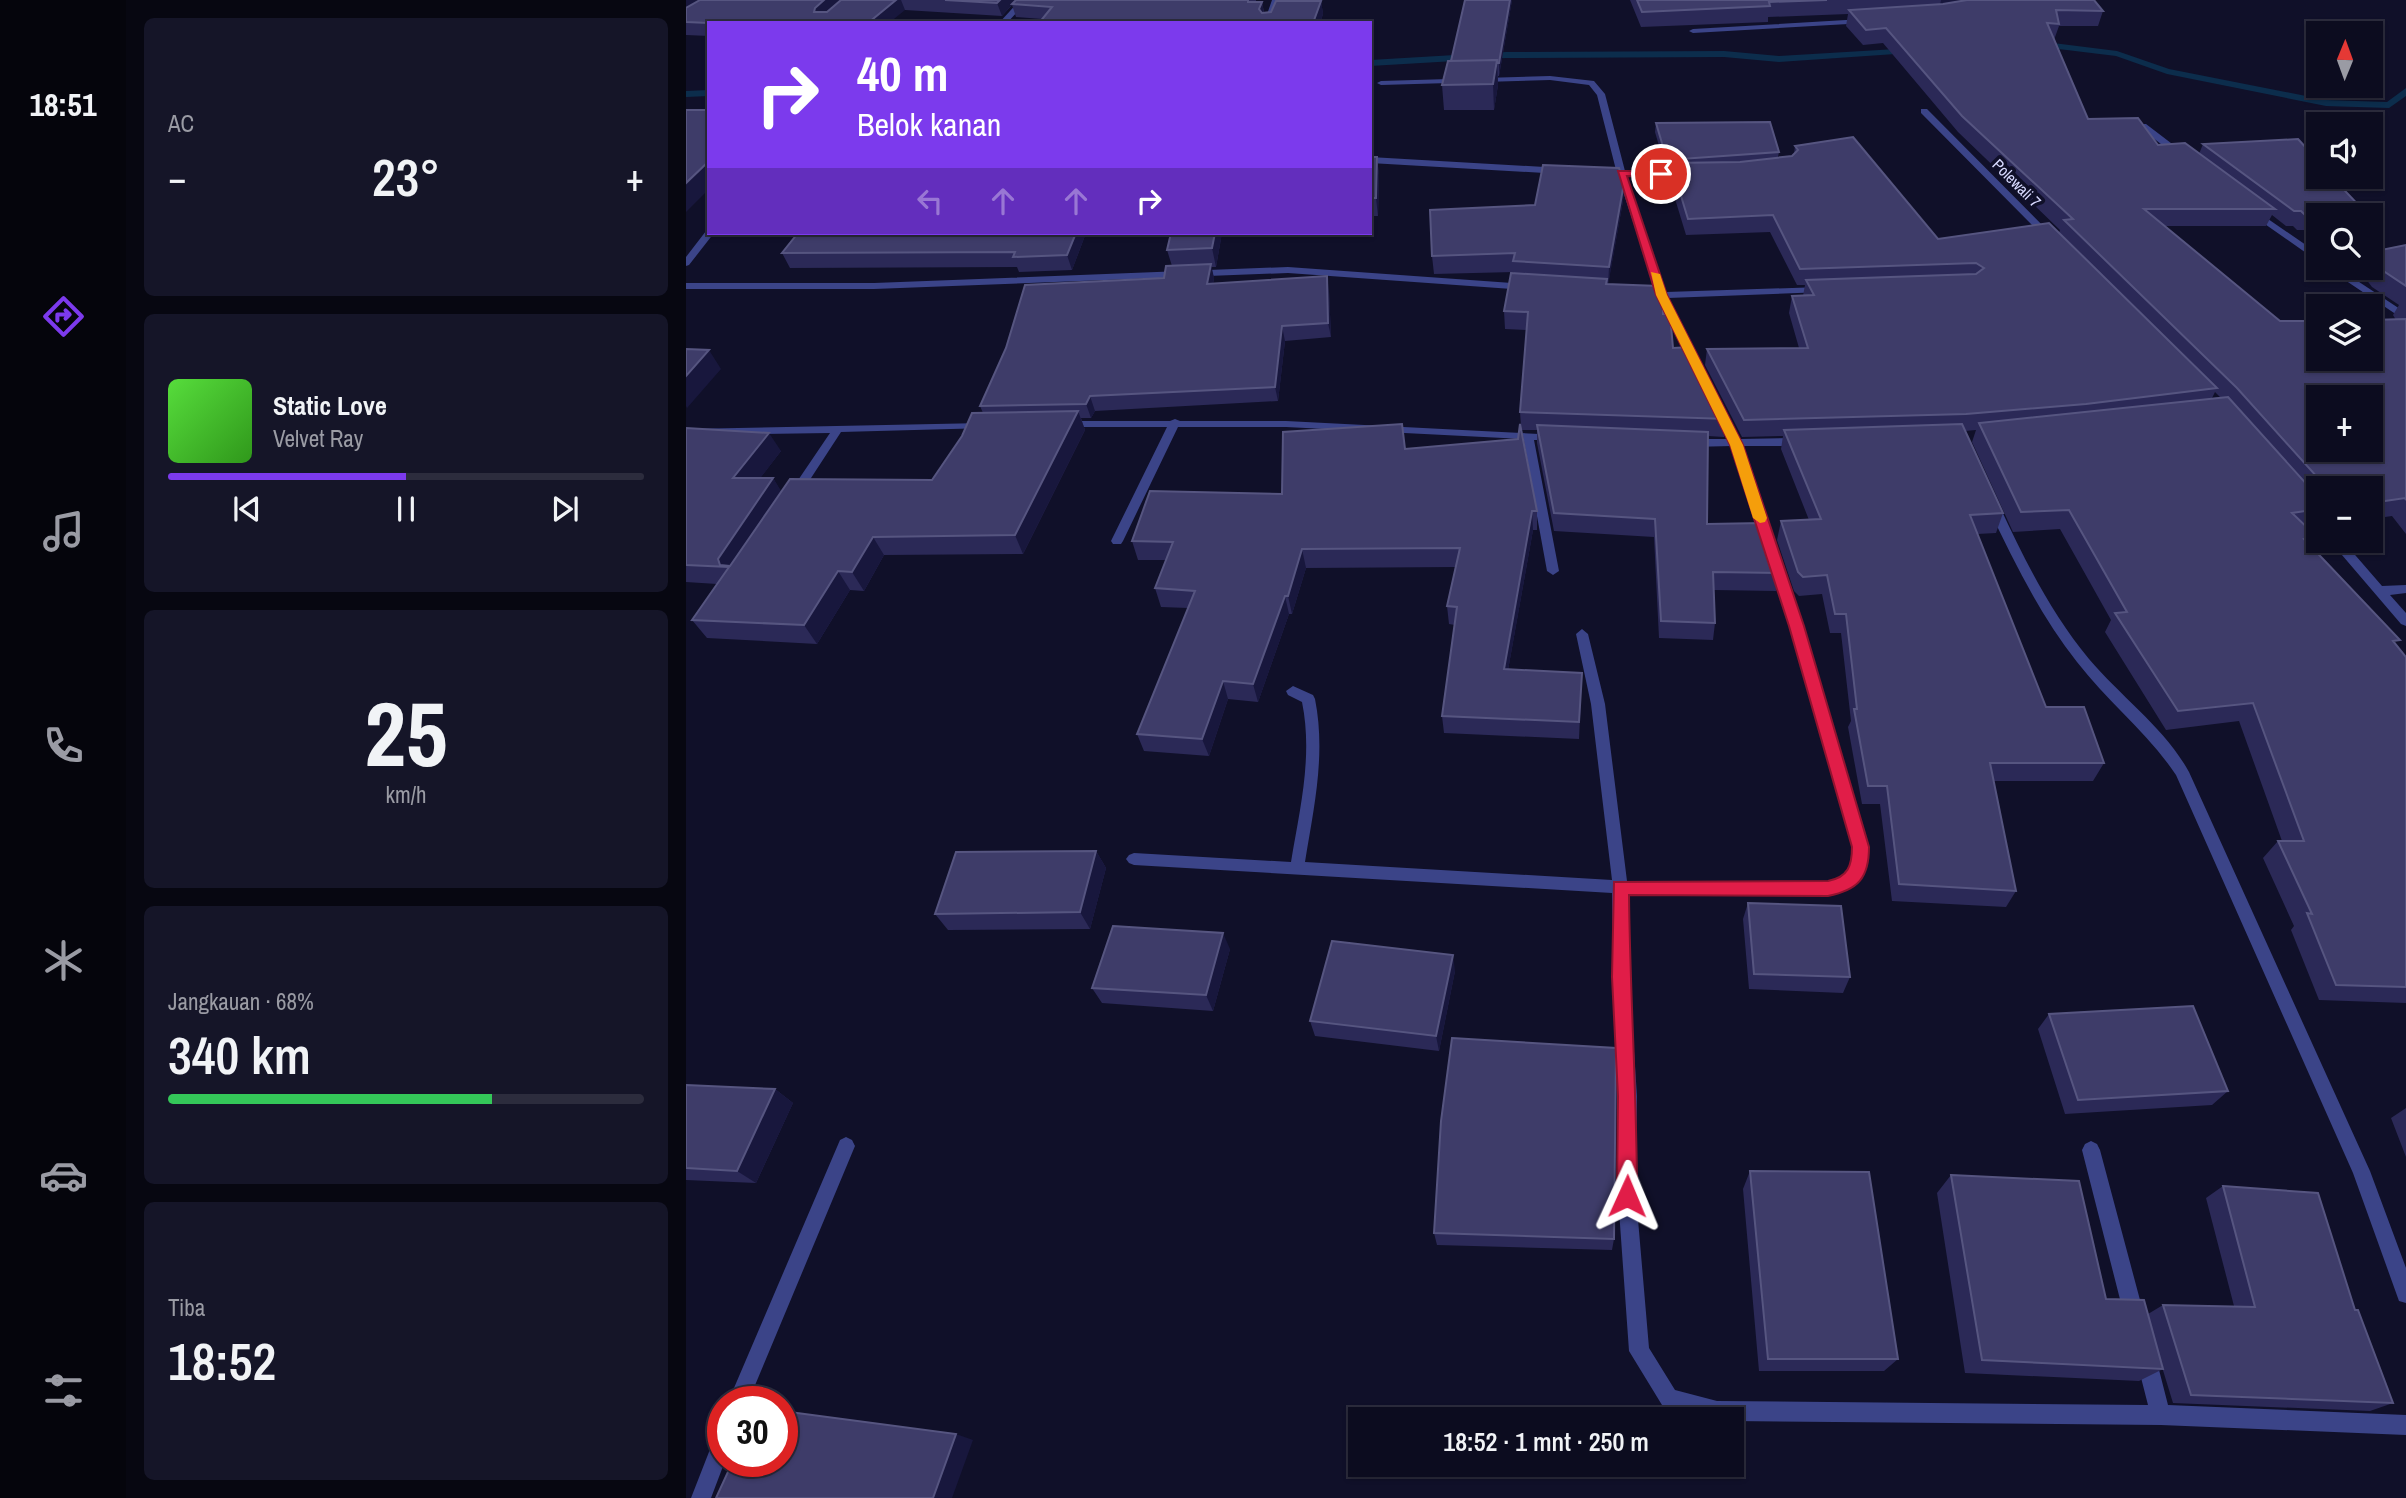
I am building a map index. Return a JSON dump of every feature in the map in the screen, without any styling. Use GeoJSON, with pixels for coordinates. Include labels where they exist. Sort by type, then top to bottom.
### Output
{"type":"FeatureCollection","features":[{"type":"Feature","properties":{"kind":"street"},"geometry":{"type":"LineString","coordinates":[[1005,21],[1024,0]]}},
{"type":"Feature","properties":{"kind":"street"},"geometry":{"type":"LineString","coordinates":[[1269,21],[1276,0]]}},
{"type":"Feature","properties":{"kind":"street"},"geometry":{"type":"LineString","coordinates":[[1693,31],[1867,21]]}},
{"type":"Feature","properties":{"kind":"street"},"geometry":{"type":"LineString","coordinates":[[1381,83],[1550,78],[1591,83],[1601,94],[1615,173],[1655,295],[1705,383]]}},
{"type":"Feature","properties":{"kind":"street","name":"Polewali 7"},"geometry":{"type":"LineString","coordinates":[[1924,111],[2053,241]]}},
{"type":"Feature","properties":{"kind":"street"},"geometry":{"type":"LineString","coordinates":[[2143,126],[2186,160]]}},
{"type":"Feature","properties":{"kind":"street"},"geometry":{"type":"LineString","coordinates":[[1372,160],[1569,171]]}},
{"type":"Feature","properties":{"kind":"street"},"geometry":{"type":"LineString","coordinates":[[1615,173],[1693,174]]}},
{"type":"Feature","properties":{"kind":"street"},"geometry":{"type":"LineString","coordinates":[[2251,210],[2306,250]]}},
{"type":"Feature","properties":{"kind":"street"},"geometry":{"type":"LineString","coordinates":[[686,263],[707,235]]}},
{"type":"Feature","properties":{"kind":"street"},"geometry":{"type":"LineString","coordinates":[[686,286],[874,286],[1288,270],[1542,288]]}},
{"type":"Feature","properties":{"kind":"street"},"geometry":{"type":"LineString","coordinates":[[2350,280],[2406,318]]}},
{"type":"Feature","properties":{"kind":"street"},"geometry":{"type":"LineString","coordinates":[[1655,295],[1836,289]]}},
{"type":"Feature","properties":{"kind":"street"},"geometry":{"type":"LineString","coordinates":[[1134,859],[1620,887],[1828,889],[1845,885],[1860,867],[1861,847],[1801,639],[1737,445],[1712,395]]}},
{"type":"Feature","properties":{"kind":"street"},"geometry":{"type":"LineString","coordinates":[[1117,541],[1175,422]]}},
{"type":"Feature","properties":{"kind":"street"},"geometry":{"type":"LineString","coordinates":[[1049,424],[1175,422],[1568,438]]}},
{"type":"Feature","properties":{"kind":"street"},"geometry":{"type":"LineString","coordinates":[[686,432],[996,425]]}},
{"type":"Feature","properties":{"kind":"street"},"geometry":{"type":"LineString","coordinates":[[785,510],[838,429]]}},
{"type":"Feature","properties":{"kind":"street"},"geometry":{"type":"LineString","coordinates":[[1528,436],[1553,571]]}},
{"type":"Feature","properties":{"kind":"street"},"geometry":{"type":"LineString","coordinates":[[1676,443],[1737,445],[1813,442]]}},
{"type":"Feature","properties":{"kind":"street"},"geometry":{"type":"LineString","coordinates":[[1984,487],[2025,575],[2050,616],[2101,681],[2152,730],[2182,772],[2361,1171],[2406,1293]]}},
{"type":"Feature","properties":{"kind":"street"},"geometry":{"type":"LineString","coordinates":[[2346,553],[2406,621]]}},
{"type":"Feature","properties":{"kind":"street"},"geometry":{"type":"LineString","coordinates":[[2379,591],[2406,589]]}},
{"type":"Feature","properties":{"kind":"street"},"geometry":{"type":"LineString","coordinates":[[1582,635],[1598,704],[1620,887],[1621,977],[1628,1096],[1627,1196],[1639,1351],[1669,1398],[1717,1411],[2161,1415],[2406,1425]]}},
{"type":"Feature","properties":{"kind":"street"},"geometry":{"type":"LineString","coordinates":[[1293,691],[1308,699],[1313,717],[1313,754],[1297,868]]}},
{"type":"Feature","properties":{"kind":"street"},"geometry":{"type":"LineString","coordinates":[[745,1386],[846,1146]]}},
{"type":"Feature","properties":{"kind":"street"},"geometry":{"type":"LineString","coordinates":[[2091,1150],[2161,1415]]}},
{"type":"Feature","properties":{"kind":"street"},"geometry":{"type":"LineString","coordinates":[[701,1498],[709,1477]]}},
{"type":"Feature","properties":{"kind":"building"},"geometry":{"type":"Polygon","coordinates":[[[700,0],[824,0],[814,12],[827,12],[841,0],[896,0],[870,21],[686,22],[686,8],[700,0]]]}},
{"type":"Feature","properties":{"kind":"building"},"geometry":{"type":"Polygon","coordinates":[[[945,0],[1000,0],[997,3],[945,0]]]}},
{"type":"Feature","properties":{"kind":"building"},"geometry":{"type":"Polygon","coordinates":[[[1016,0],[1248,0],[1262,2],[1259,9],[1262,13],[1271,12],[1276,1],[1321,1],[1314,21],[1041,21],[1052,7],[1012,4],[1016,0]]]}},
{"type":"Feature","properties":{"kind":"building"},"geometry":{"type":"Polygon","coordinates":[[[1465,0],[1510,0],[1499,63],[1497,60],[1451,61],[1465,0]]]}},
{"type":"Feature","properties":{"kind":"building"},"geometry":{"type":"Polygon","coordinates":[[[1637,0],[1827,0],[1769,2],[1770,6],[1642,12],[1637,0]]]}},
{"type":"Feature","properties":{"kind":"building"},"geometry":{"type":"Polygon","coordinates":[[[1967,0],[2094,0],[2103,11],[2056,10],[2059,24],[2047,23],[2088,119],[2138,118],[2158,145],[2185,143],[2275,209],[2144,209],[2280,321],[2306,321],[2306,371],[2383,371],[2383,320],[2406,319],[2406,500],[2383,501],[2383,476],[2316,476],[2237,388],[2064,220],[2073,219],[1962,116],[1886,28],[1866,30],[1849,10],[1967,0]]]}},
{"type":"Feature","properties":{"kind":"building"},"geometry":{"type":"Polygon","coordinates":[[[1497,60],[1493,84],[1442,85],[1448,61],[1497,60]]]}},
{"type":"Feature","properties":{"kind":"building"},"geometry":{"type":"Polygon","coordinates":[[[686,110],[707,110],[707,163],[686,183],[686,110]]]}},
{"type":"Feature","properties":{"kind":"building"},"geometry":{"type":"Polygon","coordinates":[[[1770,122],[1779,152],[1667,160],[1656,123],[1770,122]]]}},
{"type":"Feature","properties":{"kind":"building"},"geometry":{"type":"Polygon","coordinates":[[[1853,137],[1938,239],[2049,223],[2217,388],[2086,404],[1966,414],[1744,420],[1707,349],[1808,348],[1792,296],[1814,295],[1806,280],[1976,274],[1984,268],[1976,263],[1800,269],[1773,215],[1688,219],[1671,163],[1740,162],[1792,156],[1798,150],[1795,146],[1853,137]]]}},
{"type":"Feature","properties":{"kind":"building"},"geometry":{"type":"Polygon","coordinates":[[[2298,139],[2306,148],[2306,189],[2343,189],[2357,203],[2306,203],[2306,215],[2301,211],[2294,211],[2203,144],[2298,139]]]}},
{"type":"Feature","properties":{"kind":"building"},"geometry":{"type":"Polygon","coordinates":[[[1372,157],[1377,157],[1376,198],[1372,198],[1372,157]]]}},
{"type":"Feature","properties":{"kind":"building"},"geometry":{"type":"Polygon","coordinates":[[[1543,165],[1619,168],[1624,183],[1609,267],[1513,261],[1515,253],[1432,256],[1430,210],[1535,205],[1543,165]]]}},
{"type":"Feature","properties":{"kind":"building"},"geometry":{"type":"Polygon","coordinates":[[[796,235],[1075,235],[1067,255],[1013,257],[1015,252],[782,253],[796,235]]]}},
{"type":"Feature","properties":{"kind":"building"},"geometry":{"type":"Polygon","coordinates":[[[1171,235],[1215,235],[1212,248],[1167,250],[1171,235]]]}},
{"type":"Feature","properties":{"kind":"building"},"geometry":{"type":"Polygon","coordinates":[[[2406,245],[2406,286],[2383,271],[2383,250],[2406,245]]]}},
{"type":"Feature","properties":{"kind":"building"},"geometry":{"type":"Polygon","coordinates":[[[1211,264],[1207,284],[1327,276],[1328,323],[1282,326],[1275,387],[1090,396],[1086,404],[980,406],[1006,348],[1025,285],[1164,278],[1166,266],[1211,264]]]}},
{"type":"Feature","properties":{"kind":"building"},"geometry":{"type":"Polygon","coordinates":[[[1511,273],[1607,279],[1606,284],[1659,286],[1663,292],[1663,314],[1670,314],[1673,348],[1691,347],[1727,419],[1520,412],[1528,312],[1504,311],[1511,273]]]}},
{"type":"Feature","properties":{"kind":"building"},"geometry":{"type":"Polygon","coordinates":[[[686,349],[709,350],[686,376],[686,349]]]}},
{"type":"Feature","properties":{"kind":"building"},"geometry":{"type":"Polygon","coordinates":[[[2228,397],[2306,484],[2306,511],[2292,513],[2306,526],[2306,553],[2317,553],[2400,640],[2393,641],[2406,657],[2406,987],[2336,985],[2307,913],[2312,914],[2278,841],[2304,841],[2253,703],[2178,711],[2115,613],[2127,612],[2069,510],[2021,512],[1979,423],[2228,397]]]}},
{"type":"Feature","properties":{"kind":"building"},"geometry":{"type":"Polygon","coordinates":[[[1078,411],[1015,535],[873,537],[852,572],[838,571],[804,625],[692,620],[729,567],[686,565],[686,428],[769,433],[733,478],[773,478],[718,559],[720,565],[730,566],[790,479],[932,480],[962,436],[972,413],[1078,411]]]}},
{"type":"Feature","properties":{"kind":"building"},"geometry":{"type":"Polygon","coordinates":[[[1402,424],[1405,449],[1518,439],[1520,424],[1537,511],[1532,511],[1504,669],[1582,673],[1579,722],[1442,716],[1457,607],[1447,606],[1460,548],[1302,549],[1288,596],[1285,596],[1253,684],[1223,681],[1202,739],[1137,734],[1195,591],[1155,588],[1173,542],[1132,541],[1150,491],[1282,494],[1283,432],[1402,424]]]}},
{"type":"Feature","properties":{"kind":"building"},"geometry":{"type":"Polygon","coordinates":[[[1962,424],[2003,513],[1970,515],[2046,707],[2084,707],[2104,763],[1990,763],[2016,891],[1899,884],[1887,786],[1868,786],[1854,709],[1857,709],[1846,614],[1835,614],[1827,575],[1803,577],[1798,572],[1781,521],[1821,519],[1784,430],[1962,424]]]}},
{"type":"Feature","properties":{"kind":"building"},"geometry":{"type":"Polygon","coordinates":[[[1537,425],[1708,432],[1707,524],[1763,523],[1780,573],[1713,572],[1715,623],[1661,621],[1655,519],[1554,513],[1537,425]]]}},
{"type":"Feature","properties":{"kind":"building"},"geometry":{"type":"Polygon","coordinates":[[[1096,851],[1080,912],[935,914],[956,852],[1096,851]]]}},
{"type":"Feature","properties":{"kind":"building"},"geometry":{"type":"Polygon","coordinates":[[[1748,903],[1841,906],[1850,977],[1754,974],[1748,903]]]}},
{"type":"Feature","properties":{"kind":"building"},"geometry":{"type":"Polygon","coordinates":[[[1113,926],[1223,933],[1206,995],[1092,988],[1113,926]]]}},
{"type":"Feature","properties":{"kind":"building"},"geometry":{"type":"Polygon","coordinates":[[[1332,941],[1453,955],[1436,1036],[1310,1021],[1332,941]]]}},
{"type":"Feature","properties":{"kind":"building"},"geometry":{"type":"Polygon","coordinates":[[[2193,1006],[2228,1091],[2078,1100],[2049,1014],[2193,1006]]]}},
{"type":"Feature","properties":{"kind":"building"},"geometry":{"type":"Polygon","coordinates":[[[1452,1038],[1616,1048],[1614,1239],[1434,1233],[1441,1121],[1452,1038]]]}},
{"type":"Feature","properties":{"kind":"building"},"geometry":{"type":"Polygon","coordinates":[[[686,1085],[775,1089],[737,1171],[686,1168],[686,1085]]]}},
{"type":"Feature","properties":{"kind":"building"},"geometry":{"type":"Polygon","coordinates":[[[1750,1171],[1869,1172],[1898,1359],[1768,1359],[1750,1171]]]}},
{"type":"Feature","properties":{"kind":"building"},"geometry":{"type":"Polygon","coordinates":[[[1951,1175],[2079,1181],[2106,1299],[2144,1300],[2163,1369],[1982,1360],[1951,1175]]]}},
{"type":"Feature","properties":{"kind":"building"},"geometry":{"type":"Polygon","coordinates":[[[2223,1186],[2318,1193],[2355,1310],[2358,1310],[2393,1403],[2191,1395],[2163,1305],[2255,1307],[2223,1186]]]}},
{"type":"Feature","properties":{"kind":"building"},"geometry":{"type":"Polygon","coordinates":[[[798,1413],[956,1434],[933,1498],[716,1498],[726,1477],[798,1477],[798,1413]]]}},
{"type":"Feature","properties":{"kind":"waterway"},"geometry":{"type":"LineString","coordinates":[[2037,44],[2117,54],[2167,71],[2326,103],[2389,105],[2406,91]]}},
{"type":"Feature","properties":{"kind":"waterway"},"geometry":{"type":"LineString","coordinates":[[1372,63],[1506,55],[1724,54],[1779,59],[1910,50]]}},
{"type":"Feature","properties":{"kind":"waterway"},"geometry":{"type":"LineString","coordinates":[[686,94],[707,93]]}},
{"type":"Feature","properties":{"kind":"slow traffic"},"geometry":{"type":"LineString","coordinates":[[1655,274],[1662,295],[1737,445],[1760,518]]}},
{"type":"Feature","properties":{"kind":"route"},"geometry":{"type":"LineString","coordinates":[[1627,1196],[1628,1096],[1621,977],[1620,887],[1828,889],[1845,885],[1855,877],[1860,867],[1861,847],[1797,626],[1737,445],[1662,295],[1621,173],[1661,174]]}}]}
